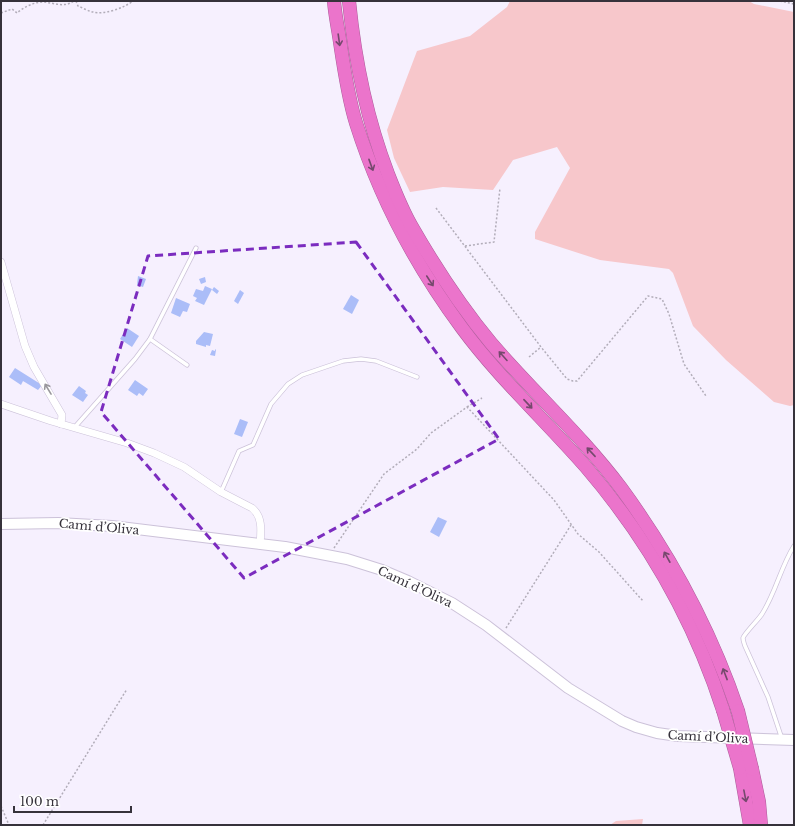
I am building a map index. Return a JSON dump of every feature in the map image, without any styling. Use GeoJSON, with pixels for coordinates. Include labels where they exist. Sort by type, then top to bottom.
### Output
{"type":"FeatureCollection","features":[{"type":"Feature","properties":{"kind":"highway"},"geometry":{"type":"LineString","coordinates":[[334,1],[343,67],[356,122],[375,177],[395,222],[429,279],[461,328],[586,467],[635,532],[664,577],[685,615],[714,682],[723,710],[759,802],[762,825]]}},
{"type":"Feature","properties":{"kind":"highway"},"geometry":{"type":"LineString","coordinates":[[349,1],[353,37],[364,101],[397,198],[411,226],[448,285],[491,342],[595,456],[620,488],[663,551],[693,606],[721,664],[738,710],[746,768],[750,825]]}},
{"type":"Feature","properties":{"kind":"street"},"geometry":{"type":"LineString","coordinates":[[1,262],[25,346],[34,367],[62,415],[61,424]]}},
{"type":"Feature","properties":{"kind":"street"},"geometry":{"type":"LineString","coordinates":[[1,404],[61,424],[127,443],[154,453],[197,475],[221,492],[256,511],[260,519],[260,545]]}},
{"type":"Feature","properties":{"kind":"street","name":"Camí d’Oliva"},"geometry":{"type":"LineString","coordinates":[[1,524],[85,524],[285,547],[330,555],[382,570],[408,580],[464,610],[501,636],[568,688],[622,721],[636,727],[668,735],[710,738],[794,740]]}},
{"type":"Feature","properties":{"kind":"lane"},"geometry":{"type":"LineString","coordinates":[[74,428],[150,339],[196,248]]}},
{"type":"Feature","properties":{"kind":"lane"},"geometry":{"type":"LineString","coordinates":[[150,339],[187,365]]}},
{"type":"Feature","properties":{"kind":"lane"},"geometry":{"type":"LineString","coordinates":[[221,492],[239,452],[253,445],[271,404],[288,384],[296,378],[340,362],[361,359],[376,362],[417,377]]}},
{"type":"Feature","properties":{"kind":"lane"},"geometry":{"type":"LineString","coordinates":[[782,740],[768,696],[743,638],[744,634],[754,625],[774,592],[794,546]]}},
{"type":"Feature","properties":{"kind":"path"},"geometry":{"type":"LineString","coordinates":[[1,13],[12,9],[17,13],[24,7],[42,2],[59,5],[69,4],[75,1],[78,6],[94,13],[111,11],[126,6],[133,1]]}},
{"type":"Feature","properties":{"kind":"path"},"geometry":{"type":"LineString","coordinates":[[780,1],[794,4]]}},
{"type":"Feature","properties":{"kind":"path"},"geometry":{"type":"LineString","coordinates":[[465,246],[494,242],[500,188]]}},
{"type":"Feature","properties":{"kind":"path"},"geometry":{"type":"LineString","coordinates":[[436,208],[567,379],[577,381],[648,296],[662,299],[669,314],[684,364],[706,396]]}},
{"type":"Feature","properties":{"kind":"path"},"geometry":{"type":"LineString","coordinates":[[529,357],[541,347]]}},
{"type":"Feature","properties":{"kind":"path"},"geometry":{"type":"LineString","coordinates":[[330,555],[384,474],[417,449],[431,433],[482,398]]}},
{"type":"Feature","properties":{"kind":"path"},"geometry":{"type":"LineString","coordinates":[[467,407],[554,500],[578,534],[599,552],[643,601]]}},
{"type":"Feature","properties":{"kind":"path"},"geometry":{"type":"LineString","coordinates":[[501,636],[571,525]]}},
{"type":"Feature","properties":{"kind":"path"},"geometry":{"type":"LineString","coordinates":[[43,825],[127,689]]}},
{"type":"Feature","properties":{"kind":"path"},"geometry":{"type":"LineString","coordinates":[[1,806],[9,825]]}},
{"type":"Feature","properties":{"kind":"highlighted area"},"geometry":{"type":"Polygon","coordinates":[[[356,242],[499,439],[244,578],[101,412],[148,256],[356,242]]]}},
{"type":"Feature","properties":{"kind":"shaded area"},"geometry":{"type":"Polygon","coordinates":[[[510,1],[749,1],[754,4],[794,12],[794,405],[790,406],[774,402],[726,360],[693,326],[673,273],[669,269],[600,260],[535,239],[535,232],[570,168],[557,147],[513,160],[493,190],[443,187],[410,192],[394,158],[387,130],[417,51],[470,36],[507,7],[510,1]]]}},
{"type":"Feature","properties":{"kind":"shaded area"},"geometry":{"type":"Polygon","coordinates":[[[643,819],[642,825],[610,825],[616,821],[643,819]]]}},
{"type":"Feature","properties":{"kind":"building"},"geometry":{"type":"Polygon","coordinates":[[[138,276],[146,279],[143,287],[137,285],[138,276]]]}},
{"type":"Feature","properties":{"kind":"building"},"geometry":{"type":"Polygon","coordinates":[[[205,277],[206,282],[201,284],[199,279],[205,277]]]}},
{"type":"Feature","properties":{"kind":"building"},"geometry":{"type":"Polygon","coordinates":[[[205,286],[212,289],[204,305],[195,301],[197,298],[193,296],[196,289],[203,291],[205,286]]]}},
{"type":"Feature","properties":{"kind":"building"},"geometry":{"type":"Polygon","coordinates":[[[214,287],[219,291],[217,294],[212,290],[214,287]]]}},
{"type":"Feature","properties":{"kind":"building"},"geometry":{"type":"Polygon","coordinates":[[[240,290],[244,293],[238,304],[234,301],[240,290]]]}},
{"type":"Feature","properties":{"kind":"building"},"geometry":{"type":"Polygon","coordinates":[[[351,295],[359,300],[352,314],[343,309],[351,295]]]}},
{"type":"Feature","properties":{"kind":"building"},"geometry":{"type":"Polygon","coordinates":[[[176,298],[190,304],[187,312],[183,311],[180,317],[171,313],[176,298]]]}},
{"type":"Feature","properties":{"kind":"building"},"geometry":{"type":"Polygon","coordinates":[[[127,328],[139,336],[132,347],[120,339],[127,328]]]}},
{"type":"Feature","properties":{"kind":"building"},"geometry":{"type":"Polygon","coordinates":[[[204,332],[213,334],[210,346],[206,345],[206,347],[196,344],[196,341],[204,332]]]}},
{"type":"Feature","properties":{"kind":"building"},"geometry":{"type":"Polygon","coordinates":[[[215,349],[216,350],[215,356],[210,355],[212,350],[215,351],[215,349]]]}},
{"type":"Feature","properties":{"kind":"building"},"geometry":{"type":"Polygon","coordinates":[[[15,368],[42,385],[38,390],[23,381],[21,385],[9,377],[15,368]]]}},
{"type":"Feature","properties":{"kind":"building"},"geometry":{"type":"Polygon","coordinates":[[[135,380],[148,389],[143,396],[139,393],[137,396],[128,390],[135,380]]]}},
{"type":"Feature","properties":{"kind":"building"},"geometry":{"type":"Polygon","coordinates":[[[79,386],[86,391],[85,393],[88,395],[83,402],[72,395],[79,386]]]}},
{"type":"Feature","properties":{"kind":"building"},"geometry":{"type":"Polygon","coordinates":[[[240,419],[248,422],[242,437],[234,434],[240,419]]]}},
{"type":"Feature","properties":{"kind":"building"},"geometry":{"type":"Polygon","coordinates":[[[438,517],[447,521],[439,537],[430,532],[438,517]]]}}]}
